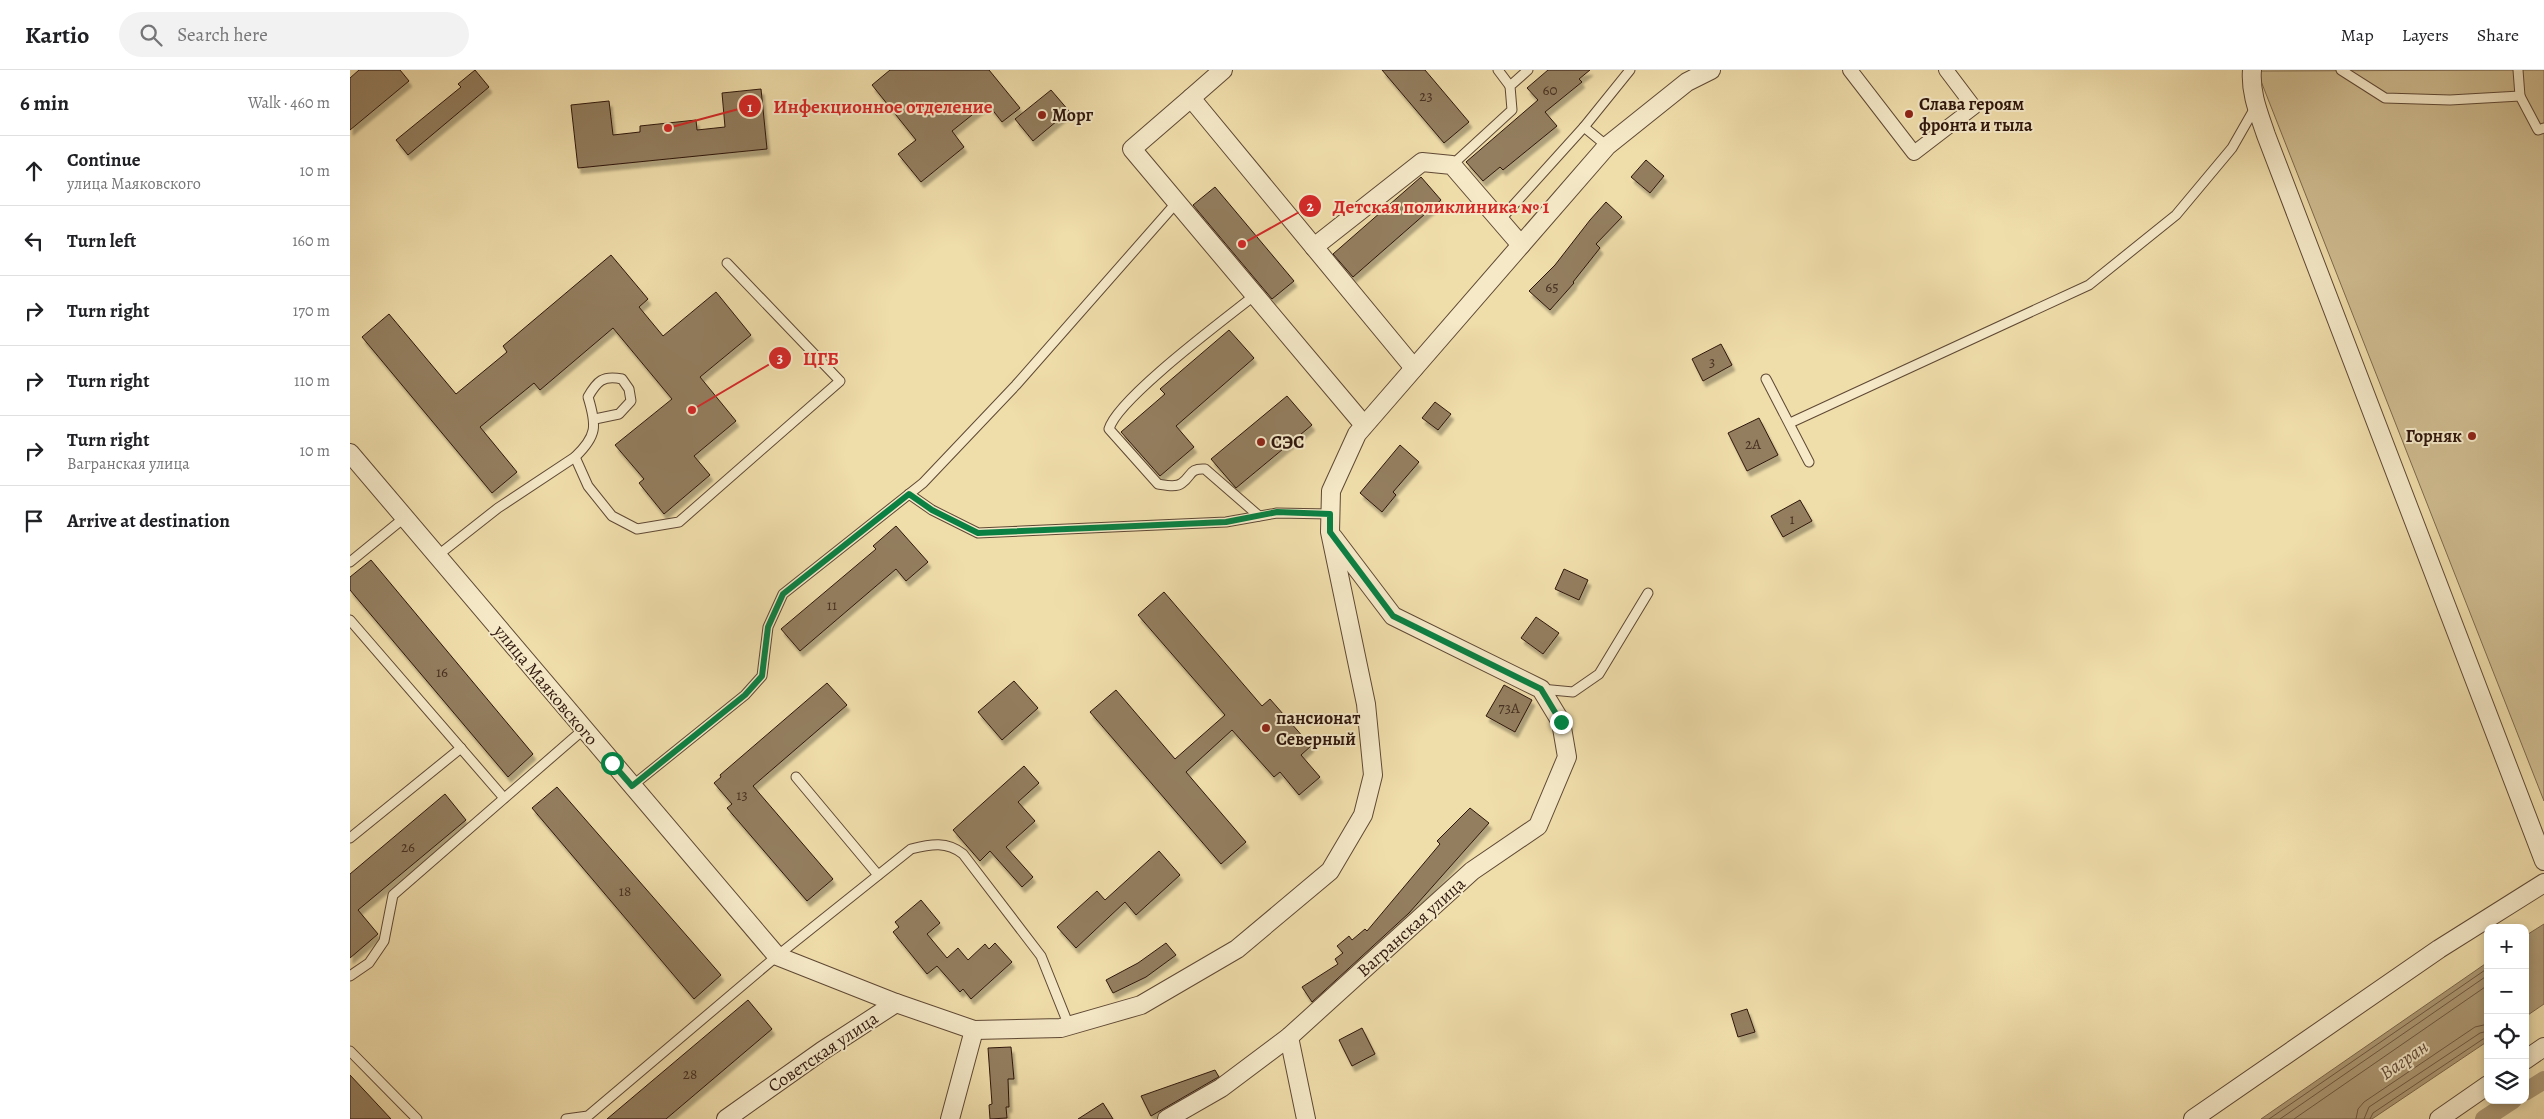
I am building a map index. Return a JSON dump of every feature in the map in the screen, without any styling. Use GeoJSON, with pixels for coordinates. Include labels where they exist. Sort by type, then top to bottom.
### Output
{"type":"FeatureCollection","features":[{"type":"Feature","properties":{"kind":"street"},"geometry":{"type":"LineString","coordinates":[[1223,70],[1132,149],[1364,425]]}},
{"type":"Feature","properties":{"kind":"street"},"geometry":{"type":"LineString","coordinates":[[950,1119],[974,1030],[1061,1028],[1141,1005],[1237,949],[1330,871],[1363,815],[1373,775],[1366,704],[1330,532],[1330,491],[1357,434],[1607,146],[1687,82],[1711,70]]}},
{"type":"Feature","properties":{"kind":"street"},"geometry":{"type":"LineString","coordinates":[[1850,70],[1914,153],[1974,107],[1946,70]]}},
{"type":"Feature","properties":{"kind":"street"},"geometry":{"type":"LineString","coordinates":[[2252,70],[2251,82],[2256,106],[2544,861]]}},
{"type":"Feature","properties":{"kind":"street"},"geometry":{"type":"LineString","coordinates":[[1192,98],[1414,368]]}},
{"type":"Feature","properties":{"kind":"street"},"geometry":{"type":"LineString","coordinates":[[1314,247],[1422,162],[1452,165],[1521,245]]}},
{"type":"Feature","properties":{"kind":"street","name":"улица Маяковского"},"geometry":{"type":"LineString","coordinates":[[350,453],[776,956],[896,1003],[974,1030]]}},
{"type":"Feature","properties":{"kind":"street"},"geometry":{"type":"LineString","coordinates":[[1330,532],[1393,616],[1541,689]]}},
{"type":"Feature","properties":{"kind":"street","name":"Вагранская улица"},"geometry":{"type":"LineString","coordinates":[[1167,1119],[1221,1088],[1290,1037],[1472,871],[1538,826],[1567,757],[1561,722],[1541,689]]}},
{"type":"Feature","properties":{"kind":"street"},"geometry":{"type":"LineString","coordinates":[[2193,1119],[2439,950],[2544,883]]}},
{"type":"Feature","properties":{"kind":"street","name":"Советская улица"},"geometry":{"type":"LineString","coordinates":[[726,1119],[896,1003]]}},
{"type":"Feature","properties":{"kind":"street"},"geometry":{"type":"LineString","coordinates":[[1290,1037],[1306,1119]]}},
{"type":"Feature","properties":{"kind":"street"},"geometry":{"type":"LineString","coordinates":[[2526,1059],[2544,1047]]}},
{"type":"Feature","properties":{"kind":"street"},"geometry":{"type":"LineString","coordinates":[[2439,1119],[2484,1088]]}},
{"type":"Feature","properties":{"kind":"lane"},"geometry":{"type":"LineString","coordinates":[[1452,165],[1512,110],[1510,86],[1498,70]]}},
{"type":"Feature","properties":{"kind":"lane"},"geometry":{"type":"LineString","coordinates":[[1510,86],[1528,70]]}},
{"type":"Feature","properties":{"kind":"lane"},"geometry":{"type":"LineString","coordinates":[[1500,220],[1584,127],[1630,70]]}},
{"type":"Feature","properties":{"kind":"lane"},"geometry":{"type":"LineString","coordinates":[[2340,70],[2385,98],[2450,100],[2520,96]]}},
{"type":"Feature","properties":{"kind":"lane"},"geometry":{"type":"LineString","coordinates":[[2518,70],[2520,96],[2538,130],[2544,128]]}},
{"type":"Feature","properties":{"kind":"lane"},"geometry":{"type":"LineString","coordinates":[[1790,423],[2089,285],[2176,215],[2232,148],[2256,106]]}},
{"type":"Feature","properties":{"kind":"lane"},"geometry":{"type":"LineString","coordinates":[[1584,127],[1607,146]]}},
{"type":"Feature","properties":{"kind":"lane"},"geometry":{"type":"LineString","coordinates":[[632,786],[745,695],[762,676],[768,627],[783,594],[923,483],[1016,385],[1177,202]]}},
{"type":"Feature","properties":{"kind":"lane"},"geometry":{"type":"LineString","coordinates":[[575,457],[588,486],[612,516],[637,529],[679,522],[840,381],[727,263]]}},
{"type":"Feature","properties":{"kind":"lane"},"geometry":{"type":"LineString","coordinates":[[1255,295],[1130,398],[1112,421],[1109,430],[1158,484],[1174,486],[1182,484],[1190,473],[1198,469],[1205,469],[1259,516]]}},
{"type":"Feature","properties":{"kind":"lane"},"geometry":{"type":"LineString","coordinates":[[437,556],[498,508],[575,457],[589,443],[595,419],[588,397],[596,384],[610,376],[622,379],[629,389],[631,401],[619,414],[595,419]]}},
{"type":"Feature","properties":{"kind":"lane"},"geometry":{"type":"LineString","coordinates":[[1766,379],[1809,462]]}},
{"type":"Feature","properties":{"kind":"lane"},"geometry":{"type":"LineString","coordinates":[[909,494],[932,510],[978,533],[1226,522],[1277,512],[1330,514]]}},
{"type":"Feature","properties":{"kind":"lane"},"geometry":{"type":"LineString","coordinates":[[350,562],[404,518]]}},
{"type":"Feature","properties":{"kind":"lane"},"geometry":{"type":"LineString","coordinates":[[1541,689],[1573,692],[1599,674],[1648,593]]}},
{"type":"Feature","properties":{"kind":"lane"},"geometry":{"type":"LineString","coordinates":[[350,620],[504,798]]}},
{"type":"Feature","properties":{"kind":"lane"},"geometry":{"type":"LineString","coordinates":[[350,976],[369,963],[384,941],[393,894],[584,730]]}},
{"type":"Feature","properties":{"kind":"lane"},"geometry":{"type":"LineString","coordinates":[[350,838],[461,748]]}},
{"type":"Feature","properties":{"kind":"lane"},"geometry":{"type":"LineString","coordinates":[[796,777],[878,875]]}},
{"type":"Feature","properties":{"kind":"lane"},"geometry":{"type":"LineString","coordinates":[[566,1119],[588,1116],[776,956],[911,849],[929,845],[953,846],[963,854],[1041,956],[1069,1026]]}},
{"type":"Feature","properties":{"kind":"lane"},"geometry":{"type":"LineString","coordinates":[[350,1051],[417,1119]]}},
{"type":"Feature","properties":{"kind":"shaded area","name":"Горняк"},"geometry":{"type":"Polygon","coordinates":[[[2544,70],[2544,801],[2257,71],[2544,70]]]}},
{"type":"Feature","properties":{"kind":"water"},"geometry":{"type":"Polygon","coordinates":[[[2544,924],[2544,1004],[2529,1014],[2529,969],[2529,933],[2544,924]]]}},
{"type":"Feature","properties":{"kind":"water","name":"Вагран"},"geometry":{"type":"Polygon","coordinates":[[[2484,965],[2484,1044],[2372,1119],[2261,1119],[2484,965]]]}},
{"type":"Feature","properties":{"kind":"building"},"geometry":{"type":"Polygon","coordinates":[[[359,70],[400,70],[409,81],[350,130],[350,78],[359,70]]]}},
{"type":"Feature","properties":{"kind":"building"},"geometry":{"type":"Polygon","coordinates":[[[475,70],[489,87],[408,155],[396,140],[461,87],[458,84],[475,70]]]}},
{"type":"Feature","properties":{"kind":"building"},"geometry":{"type":"Polygon","coordinates":[[[890,70],[989,70],[1020,108],[1002,122],[987,103],[952,131],[964,147],[921,182],[898,154],[916,140],[872,85],[890,70]]]}},
{"type":"Feature","properties":{"kind":"building"},"geometry":{"type":"Polygon","coordinates":[[[1382,70],[1425,70],[1469,122],[1444,143],[1382,70]]]}},
{"type":"Feature","properties":{"kind":"building"},"geometry":{"type":"Polygon","coordinates":[[[1548,70],[1590,70],[1579,79],[1582,82],[1545,112],[1557,126],[1503,170],[1500,167],[1483,181],[1466,162],[1538,100],[1527,88],[1548,70]]]}},
{"type":"Feature","properties":{"kind":"building"},"geometry":{"type":"Polygon","coordinates":[[[761,89],[767,149],[578,168],[571,105],[609,101],[613,135],[640,132],[640,126],[696,120],[697,130],[725,127],[722,93],[761,89]]]}},
{"type":"Feature","properties":{"kind":"building","name":"Морг"},"geometry":{"type":"Polygon","coordinates":[[[1051,90],[1069,111],[1033,141],[1015,119],[1051,90]]]}},
{"type":"Feature","properties":{"kind":"building"},"geometry":{"type":"Polygon","coordinates":[[[1646,160],[1664,176],[1650,193],[1631,177],[1646,160]]]}},
{"type":"Feature","properties":{"kind":"building"},"geometry":{"type":"Polygon","coordinates":[[[1421,177],[1441,200],[1353,277],[1333,254],[1421,177]]]}},
{"type":"Feature","properties":{"kind":"building"},"geometry":{"type":"Polygon","coordinates":[[[1215,187],[1294,281],[1272,299],[1193,205],[1215,187]]]}},
{"type":"Feature","properties":{"kind":"building"},"geometry":{"type":"Polygon","coordinates":[[[1606,202],[1622,217],[1596,244],[1600,248],[1574,283],[1550,310],[1529,291],[1555,265],[1606,202]]]}},
{"type":"Feature","properties":{"kind":"building"},"geometry":{"type":"Polygon","coordinates":[[[611,255],[648,299],[639,307],[663,336],[716,292],[751,335],[700,377],[736,421],[694,456],[710,475],[664,514],[639,483],[644,479],[615,445],[672,399],[613,328],[540,390],[534,383],[480,427],[517,472],[492,493],[362,337],[389,314],[456,394],[507,352],[503,346],[611,255]]]}},
{"type":"Feature","properties":{"kind":"building"},"geometry":{"type":"Polygon","coordinates":[[[1229,330],[1254,358],[1176,426],[1194,447],[1160,476],[1121,432],[1165,394],[1160,389],[1229,330]]]}},
{"type":"Feature","properties":{"kind":"building"},"geometry":{"type":"Polygon","coordinates":[[[1721,344],[1732,365],[1703,381],[1692,359],[1721,344]]]}},
{"type":"Feature","properties":{"kind":"building","name":"СЭС"},"geometry":{"type":"Polygon","coordinates":[[[1287,396],[1312,425],[1236,488],[1211,459],[1287,396]]]}},
{"type":"Feature","properties":{"kind":"building"},"geometry":{"type":"Polygon","coordinates":[[[1435,402],[1451,414],[1438,430],[1422,418],[1435,402]]]}},
{"type":"Feature","properties":{"kind":"building"},"geometry":{"type":"Polygon","coordinates":[[[1759,418],[1778,455],[1747,471],[1728,433],[1759,418]]]}},
{"type":"Feature","properties":{"kind":"building"},"geometry":{"type":"Polygon","coordinates":[[[1400,445],[1419,462],[1393,492],[1396,495],[1382,512],[1360,493],[1400,445]]]}},
{"type":"Feature","properties":{"kind":"building"},"geometry":{"type":"Polygon","coordinates":[[[1800,500],[1812,521],[1783,537],[1771,516],[1800,500]]]}},
{"type":"Feature","properties":{"kind":"building"},"geometry":{"type":"Polygon","coordinates":[[[896,526],[928,562],[906,581],[896,569],[800,651],[781,629],[876,549],[873,546],[896,526]]]}},
{"type":"Feature","properties":{"kind":"building"},"geometry":{"type":"Polygon","coordinates":[[[371,560],[533,754],[508,777],[350,590],[350,577],[371,560]]]}},
{"type":"Feature","properties":{"kind":"building"},"geometry":{"type":"Polygon","coordinates":[[[1564,569],[1588,580],[1579,600],[1555,589],[1564,569]]]}},
{"type":"Feature","properties":{"kind":"building","name":"пансионат Северный"},"geometry":{"type":"Polygon","coordinates":[[[1164,592],[1262,706],[1270,699],[1311,746],[1301,755],[1320,777],[1299,795],[1280,772],[1274,777],[1232,730],[1186,772],[1246,842],[1221,864],[1090,712],[1116,690],[1175,759],[1225,715],[1138,615],[1164,592]]]}},
{"type":"Feature","properties":{"kind":"building"},"geometry":{"type":"Polygon","coordinates":[[[1536,617],[1559,633],[1543,654],[1521,638],[1536,617]]]}},
{"type":"Feature","properties":{"kind":"building"},"geometry":{"type":"Polygon","coordinates":[[[1014,681],[1038,708],[1002,740],[978,712],[1014,681]]]}},
{"type":"Feature","properties":{"kind":"building"},"geometry":{"type":"Polygon","coordinates":[[[827,683],[847,705],[753,786],[833,879],[807,901],[727,808],[732,804],[714,783],[721,777],[720,775],[827,683]]]}},
{"type":"Feature","properties":{"kind":"building"},"geometry":{"type":"Polygon","coordinates":[[[1504,685],[1532,700],[1515,732],[1486,716],[1504,685]]]}},
{"type":"Feature","properties":{"kind":"building"},"geometry":{"type":"Polygon","coordinates":[[[1024,766],[1039,783],[1018,802],[1035,821],[1006,847],[1033,877],[1022,887],[990,851],[980,861],[953,830],[1024,766]]]}},
{"type":"Feature","properties":{"kind":"building"},"geometry":{"type":"Polygon","coordinates":[[[557,787],[721,975],[694,999],[532,808],[557,787]]]}},
{"type":"Feature","properties":{"kind":"building"},"geometry":{"type":"Polygon","coordinates":[[[445,794],[466,820],[358,910],[378,934],[350,958],[350,874],[445,794]]]}},
{"type":"Feature","properties":{"kind":"building"},"geometry":{"type":"Polygon","coordinates":[[[1470,808],[1489,823],[1409,913],[1312,1002],[1302,987],[1338,964],[1335,959],[1343,953],[1337,946],[1349,936],[1352,940],[1365,929],[1367,931],[1440,844],[1437,841],[1470,808]]]}},
{"type":"Feature","properties":{"kind":"building"},"geometry":{"type":"Polygon","coordinates":[[[1159,851],[1180,875],[1136,915],[1125,902],[1076,948],[1057,927],[1097,891],[1105,900],[1159,851]]]}},
{"type":"Feature","properties":{"kind":"building"},"geometry":{"type":"Polygon","coordinates":[[[921,900],[940,923],[927,934],[947,958],[958,948],[968,960],[985,944],[989,949],[995,943],[1012,962],[971,999],[963,989],[960,992],[937,966],[927,974],[893,932],[899,927],[895,922],[921,900]]]}},
{"type":"Feature","properties":{"kind":"building"},"geometry":{"type":"Polygon","coordinates":[[[1166,943],[1176,955],[1146,977],[1113,993],[1106,980],[1138,963],[1166,943]]]}},
{"type":"Feature","properties":{"kind":"building"},"geometry":{"type":"Polygon","coordinates":[[[748,1000],[772,1029],[666,1119],[607,1119],[748,1000]]]}},
{"type":"Feature","properties":{"kind":"building"},"geometry":{"type":"Polygon","coordinates":[[[1747,1009],[1755,1032],[1738,1037],[1731,1014],[1747,1009]]]}},
{"type":"Feature","properties":{"kind":"building"},"geometry":{"type":"Polygon","coordinates":[[[1362,1028],[1375,1054],[1352,1066],[1339,1040],[1362,1028]]]}},
{"type":"Feature","properties":{"kind":"building"},"geometry":{"type":"Polygon","coordinates":[[[1011,1047],[1014,1079],[1008,1079],[1009,1107],[1006,1107],[1007,1118],[990,1119],[989,1105],[992,1104],[988,1048],[1011,1047]]]}},
{"type":"Feature","properties":{"kind":"building"},"geometry":{"type":"Polygon","coordinates":[[[1215,1070],[1219,1077],[1151,1116],[1141,1096],[1215,1070]]]}},
{"type":"Feature","properties":{"kind":"building"},"geometry":{"type":"Polygon","coordinates":[[[350,1075],[391,1119],[350,1119],[350,1075]]]}},
{"type":"Feature","properties":{"kind":"building"},"geometry":{"type":"Polygon","coordinates":[[[1103,1103],[1113,1119],[1078,1119],[1103,1103]]]}},
{"type":"Feature","properties":{"kind":"waterway"},"geometry":{"type":"LineString","coordinates":[[2529,1089],[2544,1080]]}},
{"type":"Feature","properties":{"kind":"waterway"},"geometry":{"type":"LineString","coordinates":[[2484,1119],[2507,1104]]}},
{"type":"Feature","properties":{"kind":"place","name":"Слава героям фронта и тыла"},"geometry":{"type":"Point","coordinates":[1909,114]}},
{"type":"Feature","properties":{"kind":"place","name":"Морг"},"geometry":{"type":"Point","coordinates":[1042,115]}},
{"type":"Feature","properties":{"kind":"place","name":"Инфекционное отделение"},"geometry":{"type":"Point","coordinates":[668,128]}},
{"type":"Feature","properties":{"kind":"place","name":"Детская поликлиника № 1"},"geometry":{"type":"Point","coordinates":[1242,244]}},
{"type":"Feature","properties":{"kind":"place","name":"ЦГБ"},"geometry":{"type":"Point","coordinates":[692,410]}},
{"type":"Feature","properties":{"kind":"place","name":"Горняк"},"geometry":{"type":"Point","coordinates":[2472,436]}},
{"type":"Feature","properties":{"kind":"place","name":"СЭС"},"geometry":{"type":"Point","coordinates":[1261,442]}},
{"type":"Feature","properties":{"kind":"place","name":"пансионат Северный"},"geometry":{"type":"Point","coordinates":[1266,728]}},
{"type":"Feature","properties":{"kind":"route"},"geometry":{"type":"LineString","coordinates":[[612,763],[632,786],[745,695],[762,676],[768,627],[783,594],[909,494],[932,510],[978,533],[1226,522],[1277,512],[1330,514],[1330,532],[1393,616],[1541,689],[1561,722]]}}]}
